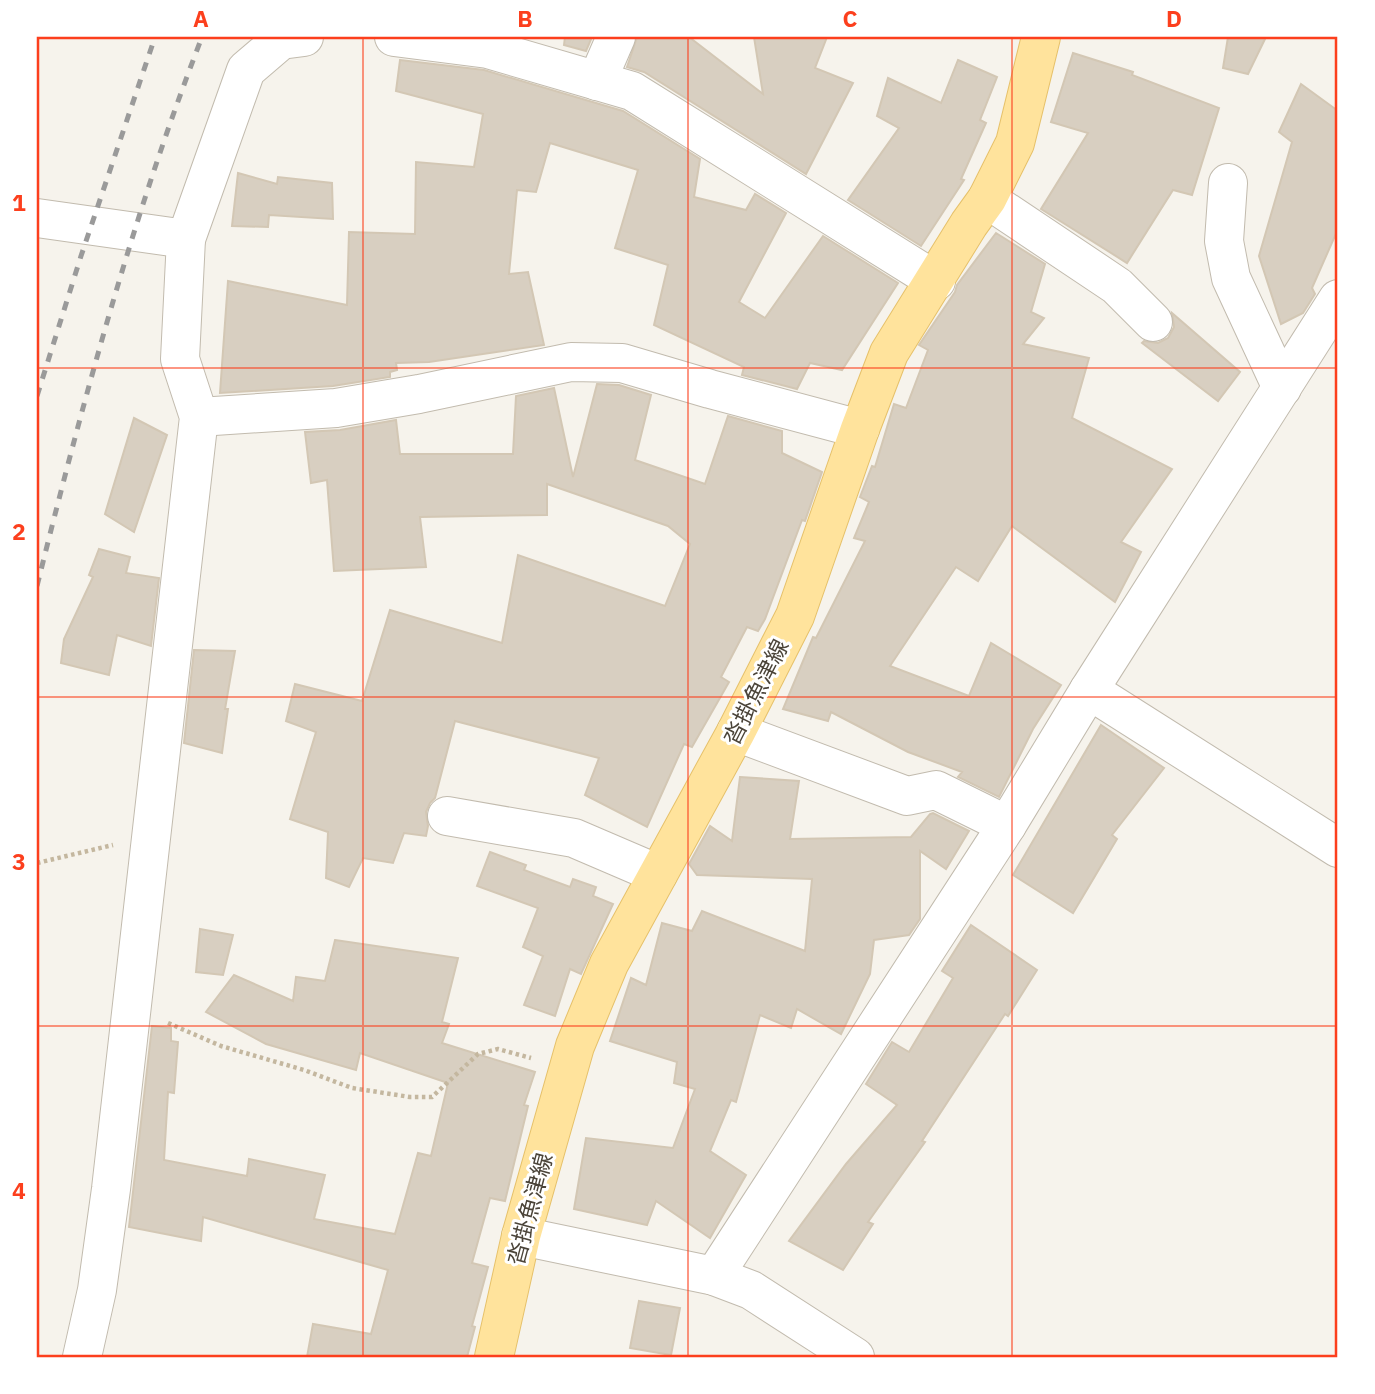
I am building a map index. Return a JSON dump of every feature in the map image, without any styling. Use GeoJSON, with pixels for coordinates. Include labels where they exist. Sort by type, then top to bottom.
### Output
{"type":"FeatureCollection","features":[{"type":"Feature","properties":{"kind":"main road","name":"沓掛魚津線"},"geometry":{"type":"LineString","coordinates":[[494,1357],[521,1236],[575,1046],[609,964],[796,616],[889,353],[987,199],[1015,144],[1041,37]]}},
{"type":"Feature","properties":{"kind":"street"},"geometry":{"type":"LineString","coordinates":[[82,1357],[97,1290],[199,416],[180,359],[186,239],[246,70],[281,40],[304,37]]}},
{"type":"Feature","properties":{"kind":"street"},"geometry":{"type":"LineString","coordinates":[[394,37],[488,49],[632,91],[936,281]]}},
{"type":"Feature","properties":{"kind":"street"},"geometry":{"type":"LineString","coordinates":[[597,81],[616,37]]}},
{"type":"Feature","properties":{"kind":"street"},"geometry":{"type":"LineString","coordinates":[[1228,183],[1224,241],[1231,278],[1282,388]]}},
{"type":"Feature","properties":{"kind":"street"},"geometry":{"type":"LineString","coordinates":[[987,199],[1116,286],[1153,322]]}},
{"type":"Feature","properties":{"kind":"street"},"geometry":{"type":"LineString","coordinates":[[37,218],[186,239]]}},
{"type":"Feature","properties":{"kind":"street"},"geometry":{"type":"LineString","coordinates":[[714,1276],[1007,825],[1089,690],[1338,299]]}},
{"type":"Feature","properties":{"kind":"street"},"geometry":{"type":"LineString","coordinates":[[199,416],[336,408],[419,394],[571,362],[622,363],[860,429]]}},
{"type":"Feature","properties":{"kind":"street"},"geometry":{"type":"LineString","coordinates":[[1089,690],[1338,848]]}},
{"type":"Feature","properties":{"kind":"street"},"geometry":{"type":"LineString","coordinates":[[736,732],[907,796],[936,790],[1007,825]]}},
{"type":"Feature","properties":{"kind":"street"},"geometry":{"type":"LineString","coordinates":[[447,816],[574,838],[658,874]]}},
{"type":"Feature","properties":{"kind":"street"},"geometry":{"type":"LineString","coordinates":[[521,1236],[714,1276],[751,1290],[856,1357]]}},
{"type":"Feature","properties":{"kind":"path"},"geometry":{"type":"LineString","coordinates":[[37,863],[151,836]]}},
{"type":"Feature","properties":{"kind":"path"},"geometry":{"type":"LineString","coordinates":[[132,1007],[221,1046],[304,1070],[352,1088],[410,1097],[432,1097],[478,1054],[498,1049],[569,1068]]}},
{"type":"Feature","properties":{"kind":"building"},"geometry":{"type":"Polygon","coordinates":[[[565,37],[592,37],[586,51],[564,45],[565,37]]]}},
{"type":"Feature","properties":{"kind":"building"},"geometry":{"type":"Polygon","coordinates":[[[637,37],[689,37],[763,94],[754,37],[827,37],[815,68],[853,83],[806,174],[644,72],[627,67],[637,37]]]}},
{"type":"Feature","properties":{"kind":"building"},"geometry":{"type":"Polygon","coordinates":[[[1228,37],[1266,37],[1248,74],[1223,68],[1228,37]]]}},
{"type":"Feature","properties":{"kind":"building"},"geometry":{"type":"Polygon","coordinates":[[[1073,53],[1133,72],[1132,75],[1219,108],[1192,195],[1173,190],[1127,263],[1041,209],[1088,133],[1051,122],[1073,53]]]}},
{"type":"Feature","properties":{"kind":"building"},"geometry":{"type":"Polygon","coordinates":[[[400,60],[484,70],[623,111],[700,159],[694,197],[746,210],[755,194],[786,213],[739,302],[765,318],[823,236],[898,283],[842,370],[810,363],[797,389],[742,375],[744,367],[654,325],[668,265],[615,248],[638,170],[550,143],[536,192],[517,190],[509,274],[528,272],[544,345],[429,362],[396,363],[397,370],[390,372],[390,377],[333,386],[220,393],[228,281],[347,305],[349,232],[415,234],[416,162],[474,167],[483,114],[396,91],[400,60]]]}},
{"type":"Feature","properties":{"kind":"building"},"geometry":{"type":"Polygon","coordinates":[[[958,60],[997,77],[980,120],[986,123],[961,179],[964,180],[921,246],[848,200],[899,128],[877,116],[888,78],[941,103],[958,60]]]}},
{"type":"Feature","properties":{"kind":"building"},"geometry":{"type":"Polygon","coordinates":[[[1301,84],[1338,111],[1338,229],[1312,288],[1315,294],[1303,313],[1281,324],[1259,256],[1292,142],[1279,132],[1301,84]]]}},
{"type":"Feature","properties":{"kind":"building"},"geometry":{"type":"Polygon","coordinates":[[[238,173],[277,184],[278,177],[332,183],[333,219],[269,215],[268,227],[232,226],[238,173]]]}},
{"type":"Feature","properties":{"kind":"building"},"geometry":{"type":"Polygon","coordinates":[[[996,233],[1045,264],[1031,312],[1044,318],[1023,344],[1089,358],[1072,418],[1172,469],[1121,542],[1141,552],[1115,602],[1012,526],[978,581],[956,567],[890,666],[969,696],[991,643],[1061,685],[1033,729],[999,797],[958,777],[962,772],[908,752],[831,712],[828,721],[783,709],[813,637],[816,638],[865,541],[854,538],[869,502],[860,497],[872,466],[875,467],[894,404],[906,408],[928,350],[919,345],[957,285],[996,233]]]}},
{"type":"Feature","properties":{"kind":"building"},"geometry":{"type":"Polygon","coordinates":[[[1172,313],[1240,372],[1218,401],[1142,343],[1158,343],[1168,338],[1174,327],[1172,313]]]}},
{"type":"Feature","properties":{"kind":"building"},"geometry":{"type":"Polygon","coordinates":[[[597,384],[619,385],[651,395],[635,460],[705,484],[728,416],[782,431],[782,453],[822,472],[765,619],[758,631],[747,627],[721,677],[729,682],[692,747],[684,744],[647,827],[585,795],[599,758],[455,721],[435,798],[426,812],[426,836],[404,833],[393,863],[363,858],[349,887],[326,878],[328,832],[290,819],[316,732],[286,721],[295,684],[362,701],[390,610],[502,643],[518,555],[665,606],[690,544],[668,526],[547,484],[547,515],[420,517],[426,567],[334,571],[327,480],[311,483],[305,432],[340,430],[396,420],[400,454],[513,454],[516,396],[554,388],[573,477],[597,384]]]}},
{"type":"Feature","properties":{"kind":"building"},"geometry":{"type":"Polygon","coordinates":[[[134,418],[167,435],[134,532],[105,514],[134,418]]]}},
{"type":"Feature","properties":{"kind":"building"},"geometry":{"type":"Polygon","coordinates":[[[99,549],[130,557],[126,573],[159,578],[151,646],[117,635],[109,675],[61,663],[64,639],[93,577],[89,575],[99,549]]]}},
{"type":"Feature","properties":{"kind":"building"},"geometry":{"type":"Polygon","coordinates":[[[194,650],[235,651],[225,709],[228,709],[222,753],[184,743],[194,650]]]}},
{"type":"Feature","properties":{"kind":"building"},"geometry":{"type":"Polygon","coordinates":[[[1101,725],[1164,768],[1112,835],[1117,839],[1073,913],[1013,875],[1101,725]]]}},
{"type":"Feature","properties":{"kind":"building"},"geometry":{"type":"Polygon","coordinates":[[[740,777],[799,781],[790,839],[911,837],[933,813],[969,831],[946,869],[920,851],[920,919],[909,935],[874,940],[870,974],[841,1034],[797,1009],[791,1028],[760,1015],[736,1102],[731,1100],[710,1151],[746,1175],[710,1238],[656,1201],[647,1225],[574,1209],[586,1138],[673,1148],[695,1089],[674,1083],[677,1062],[610,1041],[631,978],[646,985],[662,923],[692,931],[702,911],[805,951],[812,879],[697,875],[689,864],[710,826],[732,841],[740,777]]]}},
{"type":"Feature","properties":{"kind":"building"},"geometry":{"type":"Polygon","coordinates":[[[490,852],[526,865],[524,870],[570,887],[573,879],[596,887],[593,896],[613,904],[581,974],[570,969],[555,1016],[524,1005],[543,956],[523,947],[538,908],[477,886],[490,852]]]}},
{"type":"Feature","properties":{"kind":"building"},"geometry":{"type":"Polygon","coordinates":[[[971,925],[1037,970],[922,1141],[925,1142],[868,1222],[873,1224],[843,1270],[789,1241],[846,1164],[897,1105],[866,1084],[892,1042],[909,1052],[953,978],[942,971],[971,925]]]}},
{"type":"Feature","properties":{"kind":"building"},"geometry":{"type":"Polygon","coordinates":[[[200,929],[233,935],[223,975],[196,972],[200,929]]]}},
{"type":"Feature","properties":{"kind":"building"},"geometry":{"type":"Polygon","coordinates":[[[335,940],[458,958],[442,1022],[449,1024],[442,1043],[535,1072],[524,1105],[528,1106],[505,1201],[490,1198],[472,1263],[488,1267],[472,1326],[475,1327],[467,1357],[307,1357],[313,1324],[371,1334],[388,1270],[203,1217],[201,1241],[129,1227],[152,1026],[171,1028],[171,1041],[178,1042],[174,1093],[168,1092],[164,1160],[247,1176],[249,1159],[325,1175],[314,1219],[395,1234],[418,1153],[431,1156],[448,1083],[360,1053],[356,1070],[266,1044],[206,1012],[234,975],[293,1001],[296,977],[325,981],[335,940]]]}},
{"type":"Feature","properties":{"kind":"building"},"geometry":{"type":"Polygon","coordinates":[[[639,1301],[680,1308],[671,1355],[630,1348],[639,1301]]]}},
{"type":"Feature","properties":{"kind":"railway"},"geometry":{"type":"LineString","coordinates":[[37,396],[155,37]]}},
{"type":"Feature","properties":{"kind":"railway"},"geometry":{"type":"LineString","coordinates":[[37,586],[111,309],[154,172],[202,37]]}}]}
